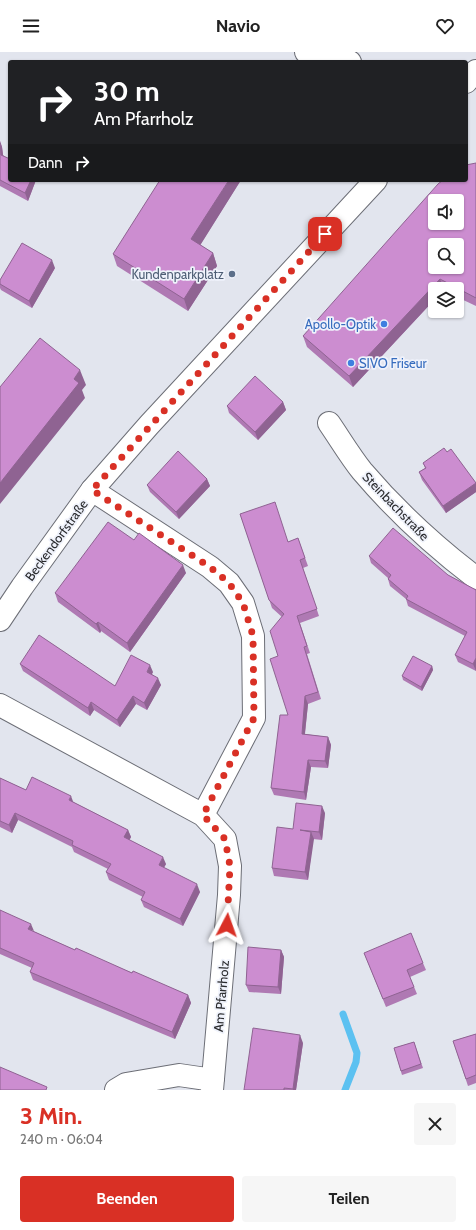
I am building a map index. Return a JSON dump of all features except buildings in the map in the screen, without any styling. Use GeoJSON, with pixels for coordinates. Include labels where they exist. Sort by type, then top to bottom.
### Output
{"type":"FeatureCollection","features":[{"type":"Feature","properties":{"kind":"street"},"geometry":{"type":"LineString","coordinates":[[306,52],[341,60]]}},
{"type":"Feature","properties":{"kind":"street"},"geometry":{"type":"LineString","coordinates":[[468,80],[476,71]]}},
{"type":"Feature","properties":{"kind":"street","name":"Beckendorfstraße"},"geometry":{"type":"LineString","coordinates":[[0,620],[92,490],[149,425],[374,182]]}},
{"type":"Feature","properties":{"kind":"street","name":"Steinbachstraße"},"geometry":{"type":"LineString","coordinates":[[328,423],[362,470],[416,529],[442,552],[476,578]]}},
{"type":"Feature","properties":{"kind":"street"},"geometry":{"type":"LineString","coordinates":[[92,490],[210,567],[229,583],[243,603],[253,636],[254,718],[203,815]]}},
{"type":"Feature","properties":{"kind":"street","name":"Am Pfarrholz"},"geometry":{"type":"LineString","coordinates":[[0,704],[203,815],[225,839],[230,866],[221,999],[212,1085]]}},
{"type":"Feature","properties":{"kind":"street"},"geometry":{"type":"LineString","coordinates":[[116,1090],[126,1084],[180,1075],[212,1085]]}},
{"type":"Feature","properties":{"kind":"waterway"},"geometry":{"type":"LineString","coordinates":[[343,1014],[357,1053],[356,1062],[345,1090]]}},
{"type":"Feature","properties":{"kind":"place","name":"Kundenparkplatz"},"geometry":{"type":"Point","coordinates":[232,274]}},
{"type":"Feature","properties":{"kind":"place","name":"Apollo-Optik"},"geometry":{"type":"Point","coordinates":[384,324]}},
{"type":"Feature","properties":{"kind":"place","name":"SIVO Friseur"},"geometry":{"type":"Point","coordinates":[351,363]}},
{"type":"Feature","properties":{"kind":"route"},"geometry":{"type":"LineString","coordinates":[[227,925],[230,866],[225,839],[203,815],[254,718],[253,636],[243,603],[229,583],[210,567],[92,490],[149,425],[249,319],[325,234]]}}]}
